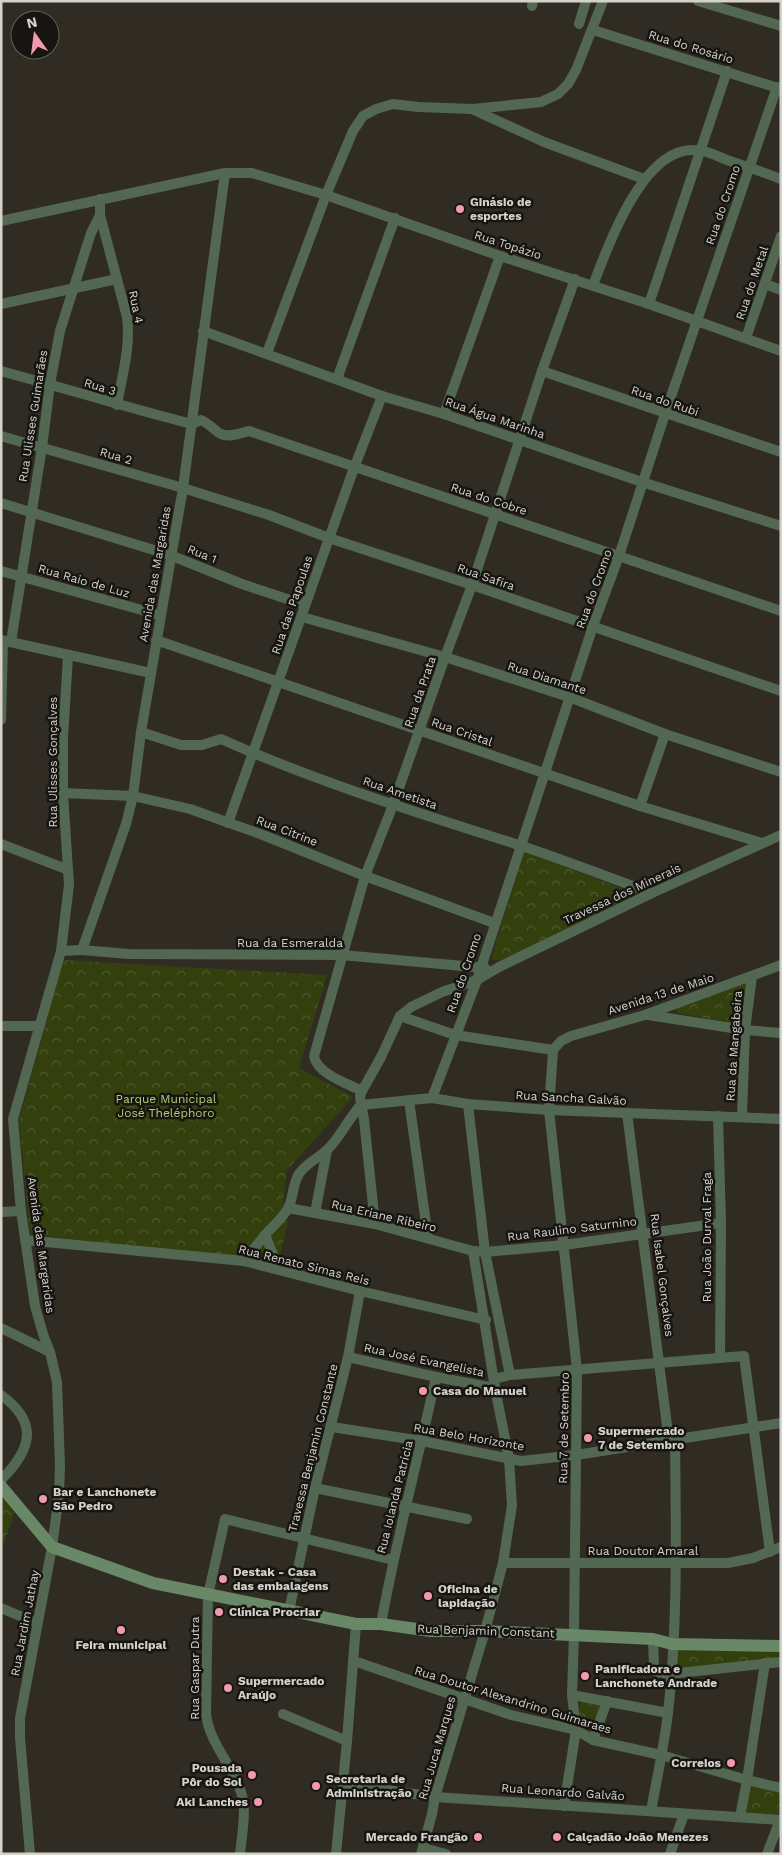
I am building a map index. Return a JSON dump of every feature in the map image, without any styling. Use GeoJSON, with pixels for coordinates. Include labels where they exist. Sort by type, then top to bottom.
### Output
{"type":"FeatureCollection","features":[{"type":"Feature","properties":{"kind":"street"},"geometry":{"type":"LineString","coordinates":[[579,24],[586,1]]}},
{"type":"Feature","properties":{"kind":"street"},"geometry":{"type":"LineString","coordinates":[[267,353],[326,194],[353,131],[363,116],[376,109],[393,104],[474,110],[541,102],[558,94],[568,84],[576,70],[603,1]]}},
{"type":"Feature","properties":{"kind":"street"},"geometry":{"type":"LineString","coordinates":[[698,1],[781,26]]}},
{"type":"Feature","properties":{"kind":"street","name":"Rua do Rosário"},"geometry":{"type":"LineString","coordinates":[[593,30],[779,88]]}},
{"type":"Feature","properties":{"kind":"street"},"geometry":{"type":"LineString","coordinates":[[650,304],[727,71]]}},
{"type":"Feature","properties":{"kind":"street","name":"Rua do Cromo"},"geometry":{"type":"LineString","coordinates":[[432,1098],[477,980],[494,923],[593,626],[619,556],[642,482],[749,168],[779,88]]}},
{"type":"Feature","properties":{"kind":"street"},"geometry":{"type":"LineString","coordinates":[[474,110],[544,142],[644,179]]}},
{"type":"Feature","properties":{"kind":"street"},"geometry":{"type":"LineString","coordinates":[[593,285],[612,237],[628,206],[644,179],[661,160],[679,150],[701,150],[781,179]]}},
{"type":"Feature","properties":{"kind":"street","name":"Rua Topázio"},"geometry":{"type":"LineString","coordinates":[[1,221],[225,173],[252,173],[326,194],[500,256],[697,320],[781,351]]}},
{"type":"Feature","properties":{"kind":"street","name":"Avenida das Margaridas"},"geometry":{"type":"LineString","coordinates":[[82,950],[123,834],[133,796],[141,732],[183,488],[225,173]]}},
{"type":"Feature","properties":{"kind":"street","name":"Rua Ulisses Guimarães"},"geometry":{"type":"LineString","coordinates":[[1,720],[5,641],[21,576],[50,384],[60,331],[91,233],[100,216],[100,199]]}},
{"type":"Feature","properties":{"kind":"street","name":"Rua 4"},"geometry":{"type":"LineString","coordinates":[[100,216],[129,329],[117,405]]}},
{"type":"Feature","properties":{"kind":"street"},"geometry":{"type":"LineString","coordinates":[[337,378],[395,218]]}},
{"type":"Feature","properties":{"kind":"street","name":"Rua do Metal"},"geometry":{"type":"LineString","coordinates":[[746,338],[781,236]]}},
{"type":"Feature","properties":{"kind":"street"},"geometry":{"type":"LineString","coordinates":[[444,414],[500,256]]}},
{"type":"Feature","properties":{"kind":"street"},"geometry":{"type":"LineString","coordinates":[[1,304],[117,279]]}},
{"type":"Feature","properties":{"kind":"street","name":"Rua da Prata"},"geometry":{"type":"LineString","coordinates":[[362,1091],[321,1070],[314,1056],[365,876],[393,805],[472,585],[542,371],[575,279]]}},
{"type":"Feature","properties":{"kind":"street"},"geometry":{"type":"LineString","coordinates":[[765,284],[781,290]]}},
{"type":"Feature","properties":{"kind":"street","name":"Rua Água Marinha"},"geometry":{"type":"LineString","coordinates":[[203,331],[337,378],[382,396],[444,414],[642,482],[781,526]]}},
{"type":"Feature","properties":{"kind":"street","name":"Rua 3"},"geometry":{"type":"LineString","coordinates":[[1,371],[117,405],[192,424]]}},
{"type":"Feature","properties":{"kind":"street","name":"Rua do Rubi"},"geometry":{"type":"LineString","coordinates":[[542,371],[781,452]]}},
{"type":"Feature","properties":{"kind":"street","name":"Rua das Papoulas"},"geometry":{"type":"LineString","coordinates":[[228,823],[302,617],[328,538],[382,396]]}},
{"type":"Feature","properties":{"kind":"street","name":"Rua do Cobre"},"geometry":{"type":"LineString","coordinates":[[192,424],[201,420],[210,424],[221,434],[231,435],[249,431],[781,611]]}},
{"type":"Feature","properties":{"kind":"street","name":"Rua 2"},"geometry":{"type":"LineString","coordinates":[[1,436],[183,488]]}},
{"type":"Feature","properties":{"kind":"street","name":"Rua Safira"},"geometry":{"type":"LineString","coordinates":[[183,488],[269,515],[328,538],[472,585],[781,691]]}},
{"type":"Feature","properties":{"kind":"street","name":"Rua 1"},"geometry":{"type":"LineString","coordinates":[[1,503],[170,555],[242,584],[305,605]]}},
{"type":"Feature","properties":{"kind":"street","name":"Rua Raio de Luz"},"geometry":{"type":"LineString","coordinates":[[1,571],[160,615]]}},
{"type":"Feature","properties":{"kind":"street","name":"Rua Diamante"},"geometry":{"type":"LineString","coordinates":[[302,617],[445,657],[569,698],[665,734],[781,772]]}},
{"type":"Feature","properties":{"kind":"street","name":"Rua Cristal"},"geometry":{"type":"LineString","coordinates":[[156,640],[640,806],[762,843]]}},
{"type":"Feature","properties":{"kind":"street"},"geometry":{"type":"LineString","coordinates":[[5,641],[151,673]]}},
{"type":"Feature","properties":{"kind":"street","name":"Rua Ulisses Gonçalves"},"geometry":{"type":"LineString","coordinates":[[66,869],[63,738],[68,656]]}},
{"type":"Feature","properties":{"kind":"street","name":"Rua Ametista"},"geometry":{"type":"LineString","coordinates":[[141,732],[181,745],[202,745],[221,739],[393,805],[521,846],[652,893]]}},
{"type":"Feature","properties":{"kind":"street"},"geometry":{"type":"LineString","coordinates":[[640,806],[665,734]]}},
{"type":"Feature","properties":{"kind":"street","name":"Rua Citrine"},"geometry":{"type":"LineString","coordinates":[[63,793],[133,796],[190,809],[494,923]]}},
{"type":"Feature","properties":{"kind":"street","name":"Travessa dos Minerais"},"geometry":{"type":"LineString","coordinates":[[400,1016],[411,1007],[442,992],[477,980],[499,967],[652,893],[781,835]]}},
{"type":"Feature","properties":{"kind":"street"},"geometry":{"type":"LineString","coordinates":[[1,844],[66,869]]}},
{"type":"Feature","properties":{"kind":"street","name":"Avenida das Margaridas"},"geometry":{"type":"LineString","coordinates":[[52,1547],[59,1495],[60,1466],[57,1382],[50,1352],[42,1334],[35,1306],[21,1211],[13,1119],[61,951],[69,885],[66,869]]}},
{"type":"Feature","properties":{"kind":"street"},"geometry":{"type":"LineString","coordinates":[[61,951],[82,950]]}},
{"type":"Feature","properties":{"kind":"street","name":"Rua da Esmeralda"},"geometry":{"type":"LineString","coordinates":[[82,950],[129,954],[342,955],[480,968],[499,967]]}},
{"type":"Feature","properties":{"kind":"street","name":"Avenida 13 de Maio"},"geometry":{"type":"LineString","coordinates":[[553,1050],[561,1041],[571,1036],[645,1015],[781,965]]}},
{"type":"Feature","properties":{"kind":"street","name":"Rua da Mangabeira"},"geometry":{"type":"LineString","coordinates":[[742,1117],[745,1030],[752,976]]}},
{"type":"Feature","properties":{"kind":"street"},"geometry":{"type":"LineString","coordinates":[[645,1015],[745,1030],[781,1033]]}},
{"type":"Feature","properties":{"kind":"street"},"geometry":{"type":"LineString","coordinates":[[375,1224],[360,1096],[400,1016],[455,1035],[553,1050]]}},
{"type":"Feature","properties":{"kind":"street"},"geometry":{"type":"LineString","coordinates":[[1,1026],[39,1026]]}},
{"type":"Feature","properties":{"kind":"street","name":"Rua 7 de Setembro"},"geometry":{"type":"LineString","coordinates":[[553,1050],[549,1110],[577,1370],[572,1696],[576,1730],[564,1806]]}},
{"type":"Feature","properties":{"kind":"street","name":"Rua Sancha Galvão"},"geometry":{"type":"LineString","coordinates":[[361,1105],[432,1098],[468,1104],[549,1110],[781,1119]]}},
{"type":"Feature","properties":{"kind":"street"},"geometry":{"type":"LineString","coordinates":[[409,1100],[428,1238]]}},
{"type":"Feature","properties":{"kind":"street"},"geometry":{"type":"LineString","coordinates":[[468,1104],[485,1252],[510,1375]]}},
{"type":"Feature","properties":{"kind":"street"},"geometry":{"type":"LineString","coordinates":[[244,1261],[288,1208],[299,1173],[327,1150],[361,1105]]}},
{"type":"Feature","properties":{"kind":"street","name":"Rua Isabel Gonçalves"},"geometry":{"type":"LineString","coordinates":[[628,1113],[660,1363],[672,1440],[676,1564],[672,1644],[668,1713],[651,1811]]}},
{"type":"Feature","properties":{"kind":"street","name":"Rua João Durval Fraga"},"geometry":{"type":"LineString","coordinates":[[718,1116],[721,1223],[720,1358]]}},
{"type":"Feature","properties":{"kind":"street"},"geometry":{"type":"LineString","coordinates":[[1,1119],[13,1119]]}},
{"type":"Feature","properties":{"kind":"street"},"geometry":{"type":"LineString","coordinates":[[315,1213],[327,1150]]}},
{"type":"Feature","properties":{"kind":"street","name":"Rua Eriane Ribeiro"},"geometry":{"type":"LineString","coordinates":[[288,1208],[375,1224],[473,1251],[485,1252]]}},
{"type":"Feature","properties":{"kind":"street"},"geometry":{"type":"LineString","coordinates":[[1,1212],[21,1211]]}},
{"type":"Feature","properties":{"kind":"street","name":"Rua Raulino Saturnino"},"geometry":{"type":"LineString","coordinates":[[485,1252],[564,1245],[721,1223]]}},
{"type":"Feature","properties":{"kind":"street"},"geometry":{"type":"LineString","coordinates":[[265,1235],[279,1269]]}},
{"type":"Feature","properties":{"kind":"street","name":"Rua Renato Simas Reis"},"geometry":{"type":"LineString","coordinates":[[25,1240],[244,1261],[360,1291],[486,1320]]}},
{"type":"Feature","properties":{"kind":"street","name":"Rua Juca Marques"},"geometry":{"type":"LineString","coordinates":[[422,1851],[435,1797],[504,1563],[512,1505],[509,1459],[473,1251]]}},
{"type":"Feature","properties":{"kind":"street","name":"Travessa Benjamin Constante"},"geometry":{"type":"LineString","coordinates":[[289,1611],[315,1488],[332,1427],[348,1357],[360,1291]]}},
{"type":"Feature","properties":{"kind":"street"},"geometry":{"type":"LineString","coordinates":[[1,1328],[50,1352]]}},
{"type":"Feature","properties":{"kind":"street","name":"Rua José Evangelista"},"geometry":{"type":"LineString","coordinates":[[348,1357],[436,1377],[495,1383],[510,1375],[744,1356],[754,1426]]}},
{"type":"Feature","properties":{"kind":"street","name":"Rua Iolanda Patrícia"},"geometry":{"type":"LineString","coordinates":[[380,1624],[392,1560],[436,1377]]}},
{"type":"Feature","properties":{"kind":"street"},"geometry":{"type":"LineString","coordinates":[[1,1395],[22,1415],[26,1435],[26,1445],[22,1456],[1,1480]]}},
{"type":"Feature","properties":{"kind":"street","name":"Rua Belo Horizonte"},"geometry":{"type":"LineString","coordinates":[[332,1427],[422,1441],[521,1461],[576,1456],[781,1423]]}},
{"type":"Feature","properties":{"kind":"street"},"geometry":{"type":"LineString","coordinates":[[754,1426],[770,1552]]}},
{"type":"Feature","properties":{"kind":"street"},"geometry":{"type":"LineString","coordinates":[[1,1486],[52,1547]]}},
{"type":"Feature","properties":{"kind":"street"},"geometry":{"type":"LineString","coordinates":[[315,1488],[467,1519]]}},
{"type":"Feature","properties":{"kind":"street","name":"Rua Gaspar Dutra"},"geometry":{"type":"LineString","coordinates":[[240,1854],[243,1811],[242,1794],[207,1722],[208,1595],[225,1519],[304,1539]]}},
{"type":"Feature","properties":{"kind":"street"},"geometry":{"type":"LineString","coordinates":[[304,1539],[392,1560]]}},
{"type":"Feature","properties":{"kind":"street","name":"Rua Benjamin Constant"},"geometry":{"type":"LineString","coordinates":[[52,1547],[153,1583],[356,1624],[380,1624],[431,1631],[574,1634],[652,1639],[672,1644],[781,1646]]}},
{"type":"Feature","properties":{"kind":"street","name":"Rua Jardim Jathay"},"geometry":{"type":"LineString","coordinates":[[30,1854],[20,1718],[52,1547]]}},
{"type":"Feature","properties":{"kind":"street","name":"Rua Doutor Amaral"},"geometry":{"type":"LineString","coordinates":[[504,1563],[676,1564],[741,1561],[781,1547]]}},
{"type":"Feature","properties":{"kind":"street"},"geometry":{"type":"LineString","coordinates":[[1,1608],[37,1623]]}},
{"type":"Feature","properties":{"kind":"street"},"geometry":{"type":"LineString","coordinates":[[336,1854],[344,1784],[356,1624]]}},
{"type":"Feature","properties":{"kind":"street"},"geometry":{"type":"LineString","coordinates":[[652,1639],[655,1670],[659,1673],[670,1674],[781,1662]]}},
{"type":"Feature","properties":{"kind":"street","name":"Rua Doutor Alexandrino Guimaraes"},"geometry":{"type":"LineString","coordinates":[[354,1661],[511,1715],[576,1730],[593,1740],[661,1755],[781,1788]]}},
{"type":"Feature","properties":{"kind":"street"},"geometry":{"type":"LineString","coordinates":[[740,1816],[765,1663]]}},
{"type":"Feature","properties":{"kind":"street"},"geometry":{"type":"LineString","coordinates":[[572,1696],[668,1713]]}},
{"type":"Feature","properties":{"kind":"street"},"geometry":{"type":"LineString","coordinates":[[593,1740],[607,1701]]}},
{"type":"Feature","properties":{"kind":"street"},"geometry":{"type":"LineString","coordinates":[[283,1714],[347,1742]]}},
{"type":"Feature","properties":{"kind":"street","name":"Rua Leonardo Galvão"},"geometry":{"type":"LineString","coordinates":[[344,1784],[435,1797],[781,1820]]}},
{"type":"Feature","properties":{"kind":"street"},"geometry":{"type":"LineString","coordinates":[[670,1854],[684,1814]]}},
{"type":"Feature","properties":{"kind":"street"},"geometry":{"type":"LineString","coordinates":[[768,1854],[781,1820]]}},
{"type":"Feature","properties":{"kind":"street"},"geometry":{"type":"LineString","coordinates":[[422,1851],[446,1854]]}},
{"type":"Feature","properties":{"kind":"green space"},"geometry":{"type":"Polygon","coordinates":[[[524,851],[638,895],[503,961],[491,959],[524,851]]]}},
{"type":"Feature","properties":{"kind":"green space","name":"Parque Municipal José Theléphoro"},"geometry":{"type":"Polygon","coordinates":[[[63,960],[327,975],[299,1068],[353,1097],[287,1170],[281,1218],[288,1222],[278,1263],[30,1234],[19,1121],[63,960]]]}},
{"type":"Feature","properties":{"kind":"green space"},"geometry":{"type":"Polygon","coordinates":[[[747,982],[742,1025],[677,1013],[676,1007],[747,982]]]}},
{"type":"Feature","properties":{"kind":"green space"},"geometry":{"type":"Polygon","coordinates":[[[1,1490],[16,1510],[1,1551],[1,1490]]]}},
{"type":"Feature","properties":{"kind":"green space"},"geometry":{"type":"Polygon","coordinates":[[[676,1648],[781,1649],[781,1658],[675,1670],[676,1648]]]}},
{"type":"Feature","properties":{"kind":"green space"},"geometry":{"type":"Polygon","coordinates":[[[583,1701],[600,1706],[591,1733],[581,1731],[578,1718],[580,1704],[583,1701]]]}},
{"type":"Feature","properties":{"kind":"green space"},"geometry":{"type":"Polygon","coordinates":[[[749,1785],[781,1790],[781,1814],[745,1815],[749,1785]]]}},
{"type":"Feature","properties":{"kind":"place","name":"Ginásio de esportes"},"geometry":{"type":"Point","coordinates":[460,209]}},
{"type":"Feature","properties":{"kind":"place","name":"Casa do Manuel"},"geometry":{"type":"Point","coordinates":[423,1391]}},
{"type":"Feature","properties":{"kind":"place","name":"Supermercado 7 de Setembro"},"geometry":{"type":"Point","coordinates":[588,1438]}},
{"type":"Feature","properties":{"kind":"place","name":"Bar e Lanchonete São Pedro"},"geometry":{"type":"Point","coordinates":[43,1499]}},
{"type":"Feature","properties":{"kind":"place","name":"Destak - Casa das embalagens"},"geometry":{"type":"Point","coordinates":[223,1579]}},
{"type":"Feature","properties":{"kind":"place","name":"Oficina de lapidação"},"geometry":{"type":"Point","coordinates":[428,1596]}},
{"type":"Feature","properties":{"kind":"place","name":"Clínica Procriar"},"geometry":{"type":"Point","coordinates":[219,1612]}},
{"type":"Feature","properties":{"kind":"place","name":"Feira municipal"},"geometry":{"type":"Point","coordinates":[121,1630]}},
{"type":"Feature","properties":{"kind":"place","name":"Panificadora e Lanchonete Andrade"},"geometry":{"type":"Point","coordinates":[585,1676]}},
{"type":"Feature","properties":{"kind":"place","name":"Supermercado Araújo"},"geometry":{"type":"Point","coordinates":[228,1688]}},
{"type":"Feature","properties":{"kind":"place","name":"Correios"},"geometry":{"type":"Point","coordinates":[731,1763]}},
{"type":"Feature","properties":{"kind":"place","name":"Pousada Pôr do Sol"},"geometry":{"type":"Point","coordinates":[252,1775]}},
{"type":"Feature","properties":{"kind":"place","name":"Secretaria de Administração"},"geometry":{"type":"Point","coordinates":[316,1786]}},
{"type":"Feature","properties":{"kind":"place","name":"Aki Lanches"},"geometry":{"type":"Point","coordinates":[258,1802]}},
{"type":"Feature","properties":{"kind":"place","name":"Mercado Frangão"},"geometry":{"type":"Point","coordinates":[478,1837]}},
{"type":"Feature","properties":{"kind":"place","name":"Calçadão João Menezes"},"geometry":{"type":"Point","coordinates":[557,1837]}}]}
